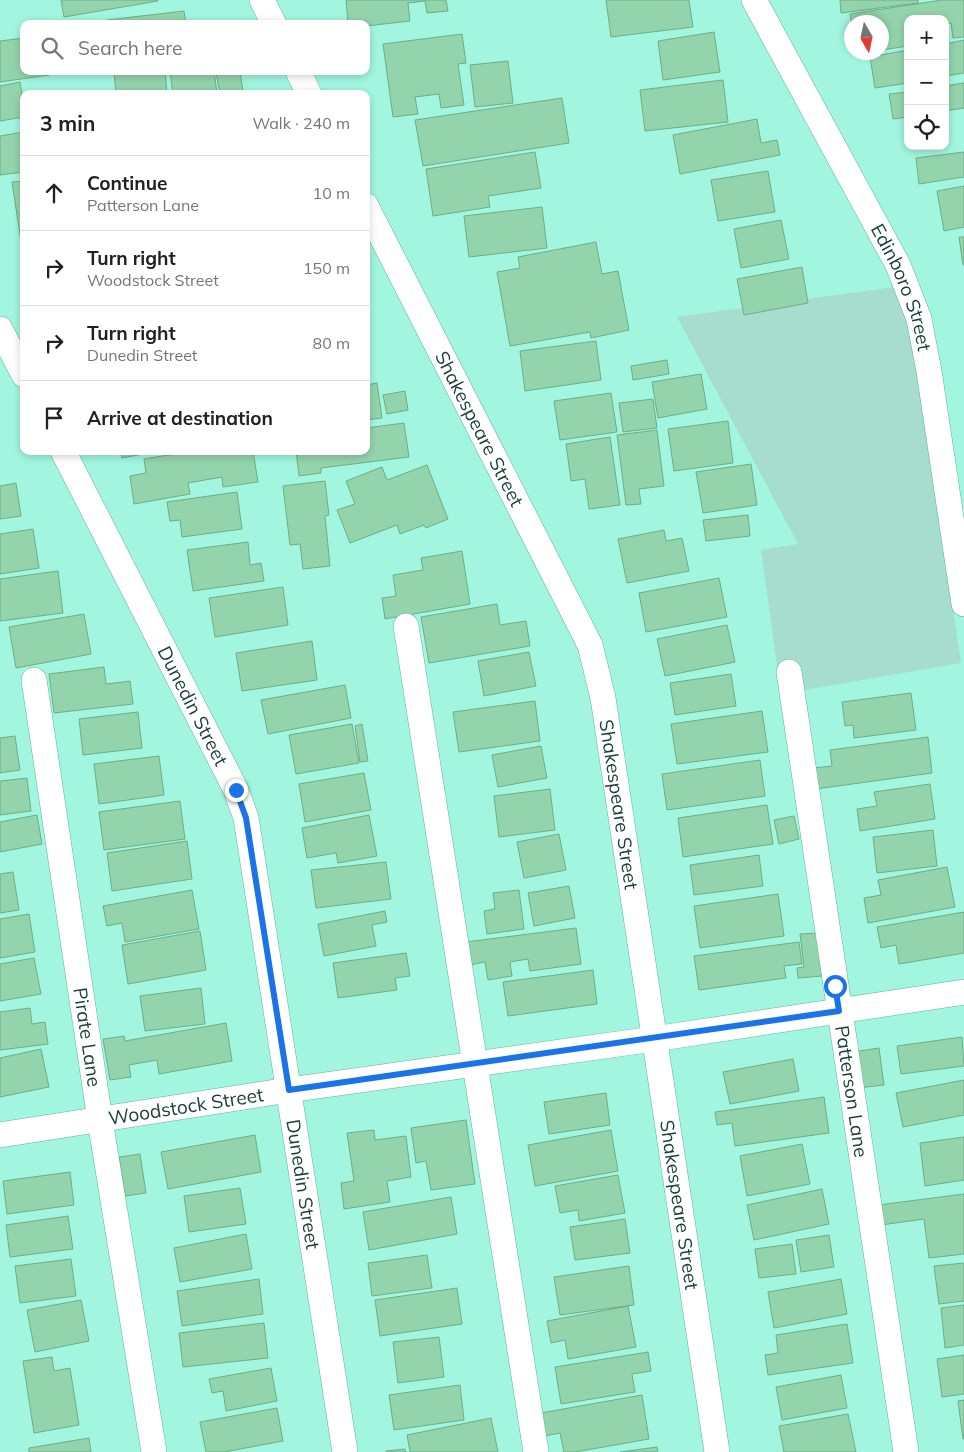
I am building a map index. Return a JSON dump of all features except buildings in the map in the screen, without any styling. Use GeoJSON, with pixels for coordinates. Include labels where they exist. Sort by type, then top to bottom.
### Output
{"type":"FeatureCollection","features":[{"type":"Feature","properties":{"kind":"street"},"geometry":{"type":"LineString","coordinates":[[262,0],[272,20]]}},
{"type":"Feature","properties":{"kind":"street","name":"Edinboro Street"},"geometry":{"type":"LineString","coordinates":[[754,0],[898,265],[919,319],[929,371],[964,604]]}},
{"type":"Feature","properties":{"kind":"street"},"geometry":{"type":"LineString","coordinates":[[300,75],[307,90]]}},
{"type":"Feature","properties":{"kind":"street","name":"Shakespeare Street"},"geometry":{"type":"LineString","coordinates":[[370,214],[590,645],[603,698],[717,1452]]}},
{"type":"Feature","properties":{"kind":"street"},"geometry":{"type":"LineString","coordinates":[[0,329],[20,367]]}},
{"type":"Feature","properties":{"kind":"street","name":"Dunedin Street"},"geometry":{"type":"LineString","coordinates":[[65,455],[236,790],[246,818],[345,1452]]}},
{"type":"Feature","properties":{"kind":"street"},"geometry":{"type":"LineString","coordinates":[[406,626],[536,1452]]}},
{"type":"Feature","properties":{"kind":"street","name":"Patterson Lane"},"geometry":{"type":"LineString","coordinates":[[788,672],[906,1452]]}},
{"type":"Feature","properties":{"kind":"street","name":"Pirate Lane"},"geometry":{"type":"LineString","coordinates":[[34,680],[100,1120],[154,1452]]}},
{"type":"Feature","properties":{"kind":"street","name":"Woodstock Street"},"geometry":{"type":"LineString","coordinates":[[0,1135],[289,1090],[964,992]]}},
{"type":"Feature","properties":{"kind":"shaded area"},"geometry":{"type":"Polygon","coordinates":[[[894,287],[912,334],[961,663],[781,694],[761,550],[798,544],[677,317],[894,287]]]}},
{"type":"Feature","properties":{"kind":"route"},"geometry":{"type":"LineString","coordinates":[[236,790],[246,818],[289,1090],[839,1011],[835,986]]}}]}
